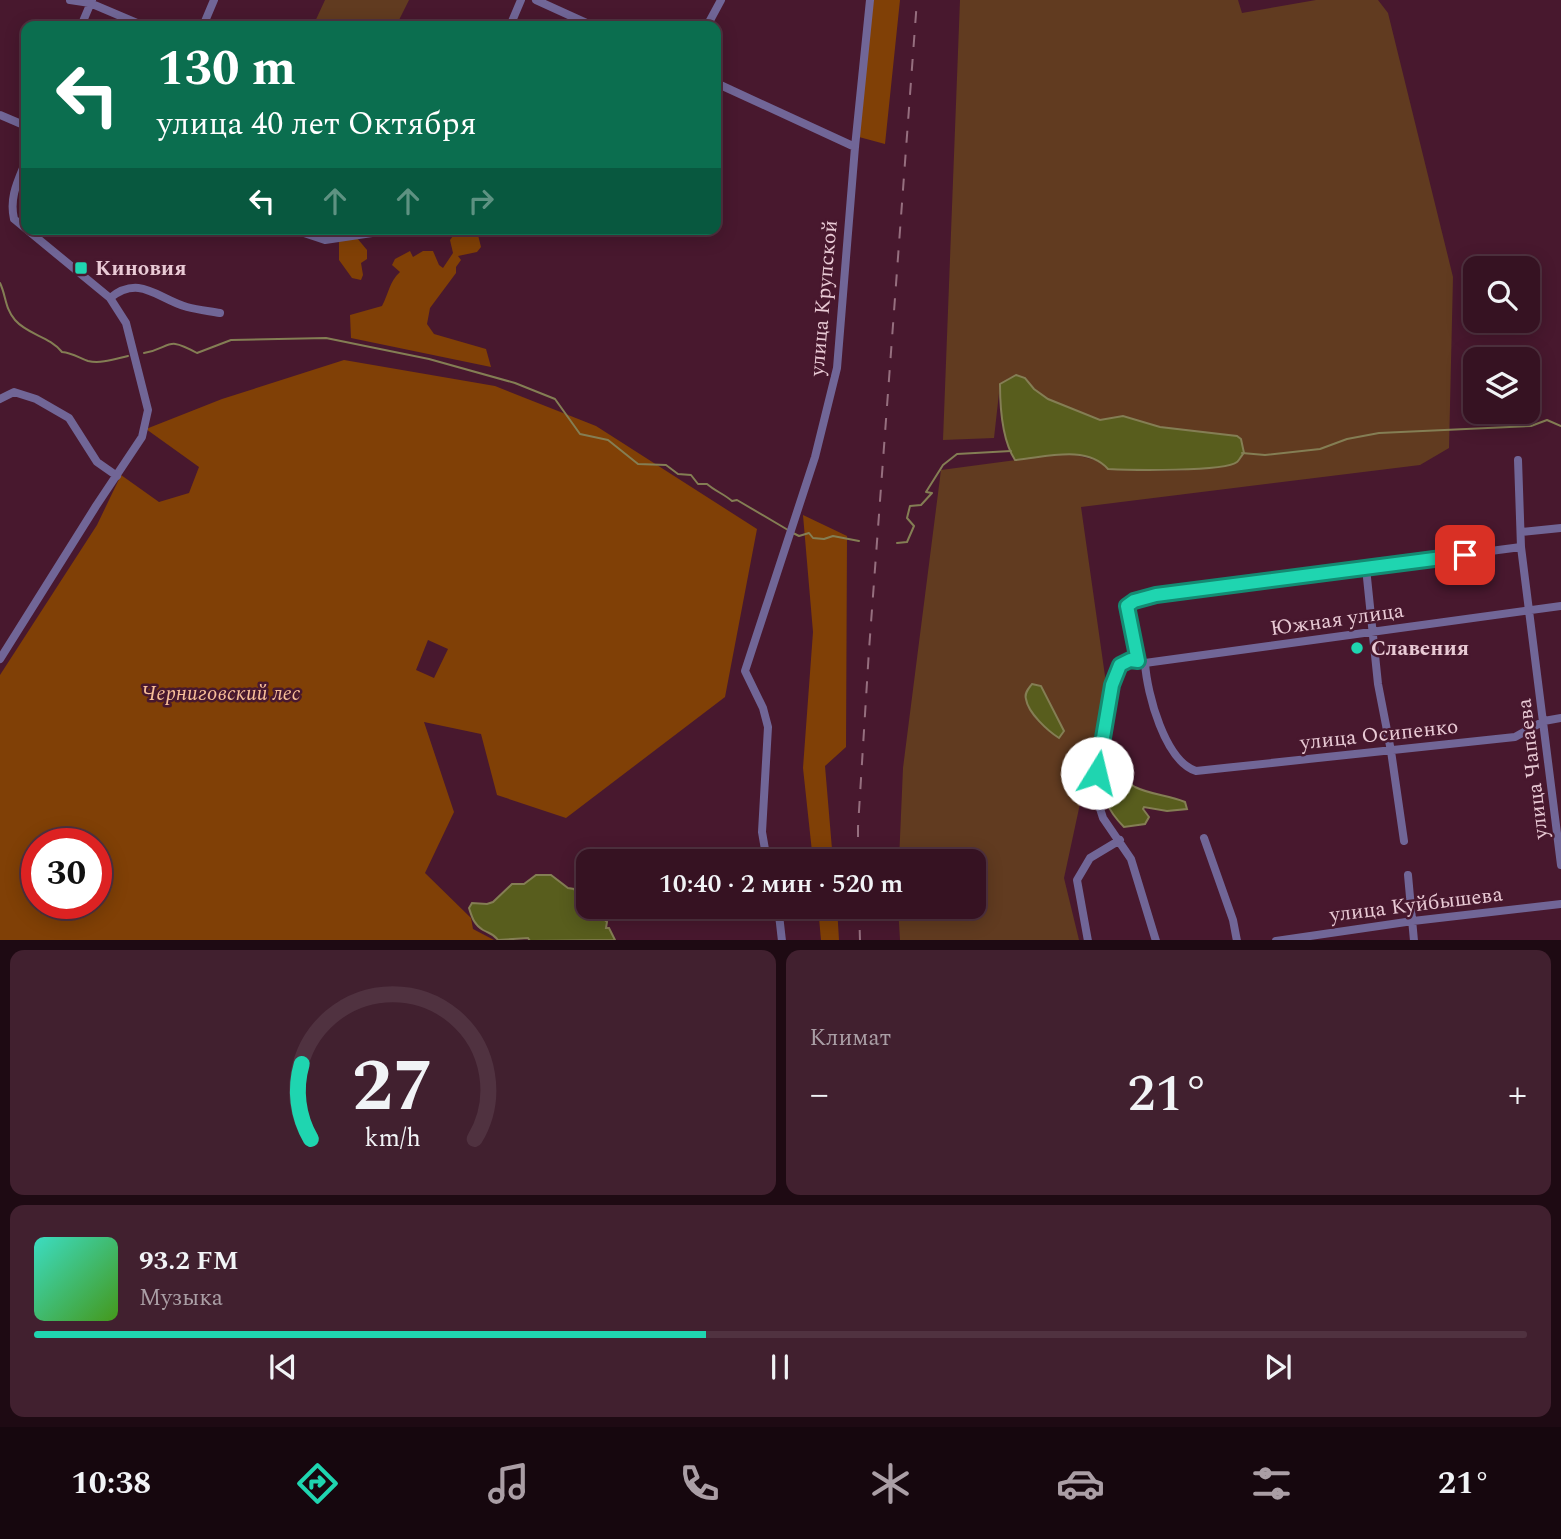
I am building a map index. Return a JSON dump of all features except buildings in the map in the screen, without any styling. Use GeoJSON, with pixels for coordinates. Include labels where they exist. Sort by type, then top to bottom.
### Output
{"type":"FeatureCollection","features":[{"type":"Feature","properties":{"kind":"street"},"geometry":{"type":"LineString","coordinates":[[70,0],[91,2],[133,21]]}},
{"type":"Feature","properties":{"kind":"street"},"geometry":{"type":"LineString","coordinates":[[205,21],[214,0]]}},
{"type":"Feature","properties":{"kind":"street"},"geometry":{"type":"LineString","coordinates":[[512,21],[522,0]]}},
{"type":"Feature","properties":{"kind":"street"},"geometry":{"type":"LineString","coordinates":[[536,0],[582,21]]}},
{"type":"Feature","properties":{"kind":"street"},"geometry":{"type":"LineString","coordinates":[[710,21],[721,0]]}},
{"type":"Feature","properties":{"kind":"street","name":"улица Крупской"},"geometry":{"type":"LineString","coordinates":[[765,849],[762,832],[768,727],[763,708],[745,671],[815,457],[837,368],[870,0]]}},
{"type":"Feature","properties":{"kind":"street"},"geometry":{"type":"LineString","coordinates":[[83,21],[91,2]]}},
{"type":"Feature","properties":{"kind":"street"},"geometry":{"type":"LineString","coordinates":[[721,85],[855,147]]}},
{"type":"Feature","properties":{"kind":"street"},"geometry":{"type":"LineString","coordinates":[[0,115],[21,124]]}},
{"type":"Feature","properties":{"kind":"street"},"geometry":{"type":"LineString","coordinates":[[21,175],[11,204],[14,219],[21,225]]}},
{"type":"Feature","properties":{"kind":"street"},"geometry":{"type":"LineString","coordinates":[[0,659],[142,437],[148,410],[127,323],[110,298],[33,235]]}},
{"type":"Feature","properties":{"kind":"street"},"geometry":{"type":"LineString","coordinates":[[310,235],[325,240],[359,235]]}},
{"type":"Feature","properties":{"kind":"street"},"geometry":{"type":"LineString","coordinates":[[110,298],[133,286],[149,289],[186,307],[220,313]]}},
{"type":"Feature","properties":{"kind":"street"},"geometry":{"type":"LineString","coordinates":[[0,399],[14,393],[36,399],[69,418],[97,462],[117,476]]}},
{"type":"Feature","properties":{"kind":"street","name":"улица Чапаева"},"geometry":{"type":"LineString","coordinates":[[1518,460],[1521,547],[1545,721],[1561,866]]}},
{"type":"Feature","properties":{"kind":"street"},"geometry":{"type":"LineString","coordinates":[[1521,532],[1561,528]]}},
{"type":"Feature","properties":{"kind":"street"},"geometry":{"type":"LineString","coordinates":[[1141,662],[1127,606],[1134,601],[1156,595],[1521,547]]}},
{"type":"Feature","properties":{"kind":"street"},"geometry":{"type":"LineString","coordinates":[[1366,568],[1378,684],[1404,841]]}},
{"type":"Feature","properties":{"kind":"street","name":"Южная улица"},"geometry":{"type":"LineString","coordinates":[[1120,840],[1103,818],[1097,799],[1097,773],[1112,685],[1120,665],[1130,660],[1141,662],[1561,606]]}},
{"type":"Feature","properties":{"kind":"street","name":"улица Осипенко"},"geometry":{"type":"LineString","coordinates":[[1141,662],[1152,700],[1174,755],[1184,765],[1196,771],[1515,737],[1545,721],[1561,718]]}},
{"type":"Feature","properties":{"kind":"street"},"geometry":{"type":"LineString","coordinates":[[1204,838],[1233,920],[1237,940]]}},
{"type":"Feature","properties":{"kind":"street"},"geometry":{"type":"LineString","coordinates":[[1088,940],[1077,880],[1090,858],[1120,840],[1131,859],[1156,940]]}},
{"type":"Feature","properties":{"kind":"street"},"geometry":{"type":"LineString","coordinates":[[1408,875],[1414,940]]}},
{"type":"Feature","properties":{"kind":"street","name":"улица Куйбышева"},"geometry":{"type":"LineString","coordinates":[[1276,940],[1413,920],[1561,904]]}},
{"type":"Feature","properties":{"kind":"street"},"geometry":{"type":"LineString","coordinates":[[780,919],[782,940]]}},
{"type":"Feature","properties":{"kind":"shaded area"},"geometry":{"type":"Polygon","coordinates":[[[325,0],[409,0],[398,21],[315,21],[325,0]]]}},
{"type":"Feature","properties":{"kind":"shaded area"},"geometry":{"type":"Polygon","coordinates":[[[960,0],[1238,0],[1242,13],[1316,0],[1378,0],[1388,13],[1453,277],[1449,448],[1420,465],[1081,507],[1106,683],[1064,878],[1079,940],[900,940],[899,919],[986,919],[986,849],[900,849],[903,768],[941,470],[1072,454],[1102,462],[1109,469],[1192,470],[1238,462],[1237,436],[1160,427],[1123,416],[1100,420],[1048,399],[1025,378],[1011,377],[1000,384],[994,438],[943,440],[960,0]]]}},
{"type":"Feature","properties":{"kind":"shaded area"},"geometry":{"type":"Polygon","coordinates":[[[1016,375],[1025,378],[1048,399],[1100,420],[1123,416],[1160,427],[1237,436],[1241,439],[1244,453],[1238,462],[1229,465],[1176,470],[1108,469],[1099,461],[1088,457],[1064,454],[1015,460],[1001,413],[1000,384],[1016,375]]]}},
{"type":"Feature","properties":{"kind":"shaded area"},"geometry":{"type":"Polygon","coordinates":[[[1032,684],[1041,686],[1064,731],[1059,738],[1030,710],[1026,695],[1032,684]]]}},
{"type":"Feature","properties":{"kind":"shaded area"},"geometry":{"type":"Polygon","coordinates":[[[1110,774],[1121,777],[1141,790],[1185,802],[1187,809],[1167,811],[1144,807],[1149,817],[1145,824],[1124,827],[1114,816],[1104,795],[1110,774]]]}},
{"type":"Feature","properties":{"kind":"shaded area"},"geometry":{"type":"Polygon","coordinates":[[[536,875],[551,875],[576,892],[576,919],[604,919],[607,922],[606,928],[609,928],[615,940],[498,940],[477,926],[469,908],[472,903],[493,902],[512,884],[524,884],[536,875]]]}},
{"type":"Feature","properties":{"kind":"green space"},"geometry":{"type":"Polygon","coordinates":[[[873,0],[900,0],[885,144],[859,137],[873,0]]]}},
{"type":"Feature","properties":{"kind":"green space"},"geometry":{"type":"Polygon","coordinates":[[[454,235],[478,235],[481,247],[477,252],[458,256],[461,260],[456,267],[456,273],[430,308],[427,324],[434,334],[486,349],[491,367],[351,338],[350,315],[382,306],[391,284],[400,272],[392,265],[395,259],[410,251],[413,257],[423,251],[433,251],[443,268],[453,253],[450,240],[454,235]]]}},
{"type":"Feature","properties":{"kind":"green space"},"geometry":{"type":"Polygon","coordinates":[[[357,238],[367,250],[367,259],[361,263],[361,280],[352,278],[339,260],[339,241],[357,238]]]}},
{"type":"Feature","properties":{"kind":"green space","name":"Черниговский лес"},"geometry":{"type":"Polygon","coordinates":[[[344,360],[495,386],[596,426],[757,529],[725,697],[566,818],[497,795],[481,734],[424,722],[454,812],[425,873],[471,918],[473,929],[494,940],[0,940],[0,675],[97,525],[121,475],[159,502],[189,493],[199,467],[146,429],[222,399],[344,360]],[[428,640],[416,670],[434,678],[448,649],[428,640]]]}},
{"type":"Feature","properties":{"kind":"green space"},"geometry":{"type":"Polygon","coordinates":[[[803,515],[847,536],[846,747],[825,766],[832,849],[812,849],[803,768],[813,632],[803,515]]]}},
{"type":"Feature","properties":{"kind":"green space"},"geometry":{"type":"Polygon","coordinates":[[[819,919],[838,919],[839,940],[821,940],[819,919]]]}},
{"type":"Feature","properties":{"kind":"waterway"},"geometry":{"type":"LineString","coordinates":[[0,283],[9,311],[15,320],[62,352],[93,362],[128,356]]}},
{"type":"Feature","properties":{"kind":"waterway"},"geometry":{"type":"LineString","coordinates":[[144,353],[169,344],[179,345],[197,353],[231,340],[326,338],[429,359],[515,383],[555,399],[580,434],[608,440],[638,464],[666,465],[678,474],[691,475],[698,484],[707,484],[732,501],[737,500],[788,530]]}},
{"type":"Feature","properties":{"kind":"waterway"},"geometry":{"type":"LineString","coordinates":[[1242,453],[1265,455],[1320,449],[1347,439],[1379,433],[1531,426],[1547,420],[1561,426]]}},
{"type":"Feature","properties":{"kind":"waterway"},"geometry":{"type":"LineString","coordinates":[[897,543],[907,542],[914,526],[907,518],[910,506],[921,505],[932,493],[926,492],[943,465],[957,454],[1011,451]]}},
{"type":"Feature","properties":{"kind":"waterway"},"geometry":{"type":"LineString","coordinates":[[793,533],[799,536],[809,533],[813,538],[833,536],[859,541]]}},
{"type":"Feature","properties":{"kind":"railway"},"geometry":{"type":"LineString","coordinates":[[858,849],[869,650],[917,0]]}},
{"type":"Feature","properties":{"kind":"railway"},"geometry":{"type":"LineString","coordinates":[[859,919],[860,940]]}},
{"type":"Feature","properties":{"kind":"place","name":"Киновия"},"geometry":{"type":"Point","coordinates":[81,268]}},
{"type":"Feature","properties":{"kind":"place","name":"Славения"},"geometry":{"type":"Point","coordinates":[1357,648]}},
{"type":"Feature","properties":{"kind":"route"},"geometry":{"type":"LineString","coordinates":[[1097,773],[1112,685],[1120,665],[1130,660],[1138,661],[1127,606],[1134,601],[1156,595],[1465,555]]}}]}
